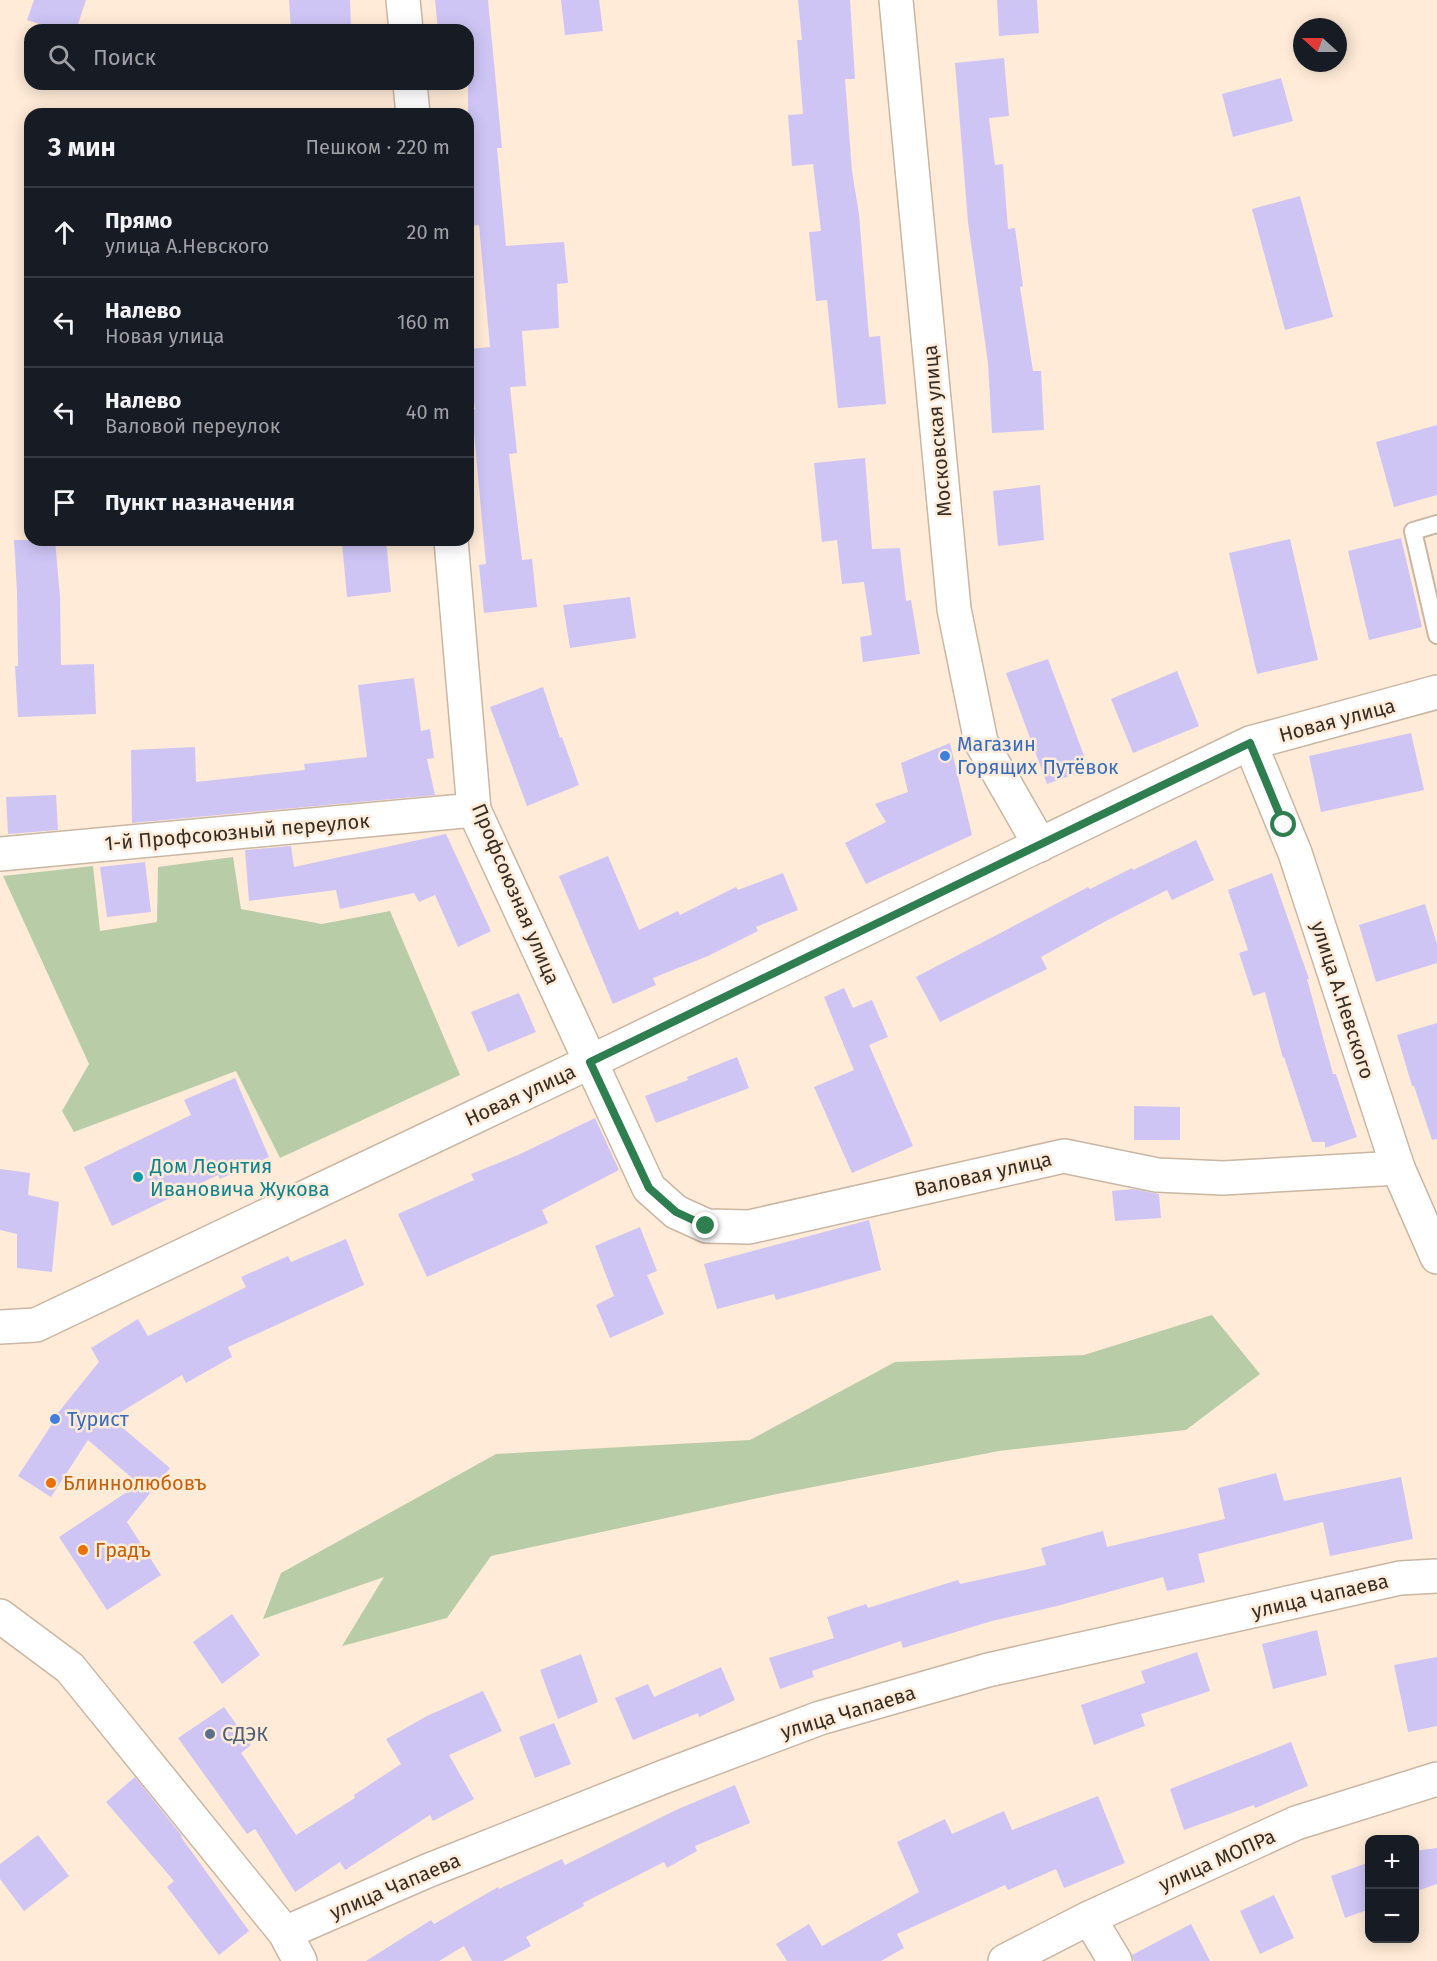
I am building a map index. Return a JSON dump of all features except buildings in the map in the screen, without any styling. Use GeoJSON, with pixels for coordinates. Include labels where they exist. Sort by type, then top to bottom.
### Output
{"type":"FeatureCollection","features":[{"type":"Feature","properties":{"kind":"street"},"geometry":{"type":"LineString","coordinates":[[403,0],[405,24]]}},
{"type":"Feature","properties":{"kind":"street","name":"Московская улица"},"geometry":{"type":"LineString","coordinates":[[896,0],[954,609],[981,742],[1041,846]]}},
{"type":"Feature","properties":{"kind":"street"},"geometry":{"type":"LineString","coordinates":[[411,90],[412,108]]}},
{"type":"Feature","properties":{"kind":"street","name":"Профсоюзная улица"},"geometry":{"type":"LineString","coordinates":[[452,546],[474,810],[649,1188],[676,1212],[706,1226],[749,1227]]}},
{"type":"Feature","properties":{"kind":"street","name":"Новая улица"},"geometry":{"type":"LineString","coordinates":[[0,1327],[36,1325],[1041,846],[1162,784],[1250,743],[1437,692]]}},
{"type":"Feature","properties":{"kind":"street","name":"улица А.Невского"},"geometry":{"type":"LineString","coordinates":[[1250,743],[1295,853],[1398,1168],[1437,1257]]}},
{"type":"Feature","properties":{"kind":"street","name":"1-й Профсоюзный переулок"},"geometry":{"type":"LineString","coordinates":[[0,854],[474,810]]}},
{"type":"Feature","properties":{"kind":"street","name":"Валовая улица"},"geometry":{"type":"LineString","coordinates":[[749,1227],[1064,1156],[1156,1175],[1223,1178],[1398,1168]]}},
{"type":"Feature","properties":{"kind":"street","name":"улица Чапаева"},"geometry":{"type":"LineString","coordinates":[[0,1616],[70,1668],[292,1947],[437,1867],[820,1718],[988,1670],[1401,1578],[1437,1576]]}},
{"type":"Feature","properties":{"kind":"street","name":"улица МОПРа"},"geometry":{"type":"LineString","coordinates":[[1005,1961],[1089,1918],[1296,1823],[1437,1779]]}},
{"type":"Feature","properties":{"kind":"street"},"geometry":{"type":"LineString","coordinates":[[1089,1918],[1114,1961]]}},
{"type":"Feature","properties":{"kind":"lane"},"geometry":{"type":"LineString","coordinates":[[1437,524],[1413,531],[1437,635]]}},
{"type":"Feature","properties":{"kind":"green space"},"geometry":{"type":"Polygon","coordinates":[[[233,857],[241,909],[322,924],[390,911],[460,1075],[280,1158],[236,1071],[74,1132],[62,1111],[89,1064],[3,876],[93,866],[100,931],[157,922],[158,867],[233,857]]]}},
{"type":"Feature","properties":{"kind":"green space"},"geometry":{"type":"Polygon","coordinates":[[[1212,1315],[1260,1374],[1186,1430],[999,1451],[777,1494],[491,1556],[447,1618],[342,1646],[384,1577],[263,1619],[281,1573],[496,1454],[750,1440],[895,1362],[1084,1355],[1212,1315]]]}},
{"type":"Feature","properties":{"kind":"place","name":"Магазин Горящих Путёвок"},"geometry":{"type":"Point","coordinates":[945,756]}},
{"type":"Feature","properties":{"kind":"place","name":"Дом Леонтия Ивановича Жукова"},"geometry":{"type":"Point","coordinates":[138,1177]}},
{"type":"Feature","properties":{"kind":"place","name":"Турист"},"geometry":{"type":"Point","coordinates":[55,1419]}},
{"type":"Feature","properties":{"kind":"place","name":"Блиннолюбовъ"},"geometry":{"type":"Point","coordinates":[51,1483]}},
{"type":"Feature","properties":{"kind":"place","name":"Градъ"},"geometry":{"type":"Point","coordinates":[83,1550]}},
{"type":"Feature","properties":{"kind":"place","name":"СДЭК"},"geometry":{"type":"Point","coordinates":[210,1734]}},
{"type":"Feature","properties":{"kind":"route"},"geometry":{"type":"LineString","coordinates":[[706,1226],[676,1212],[649,1188],[590,1062],[1250,743],[1284,825]]}}]}
